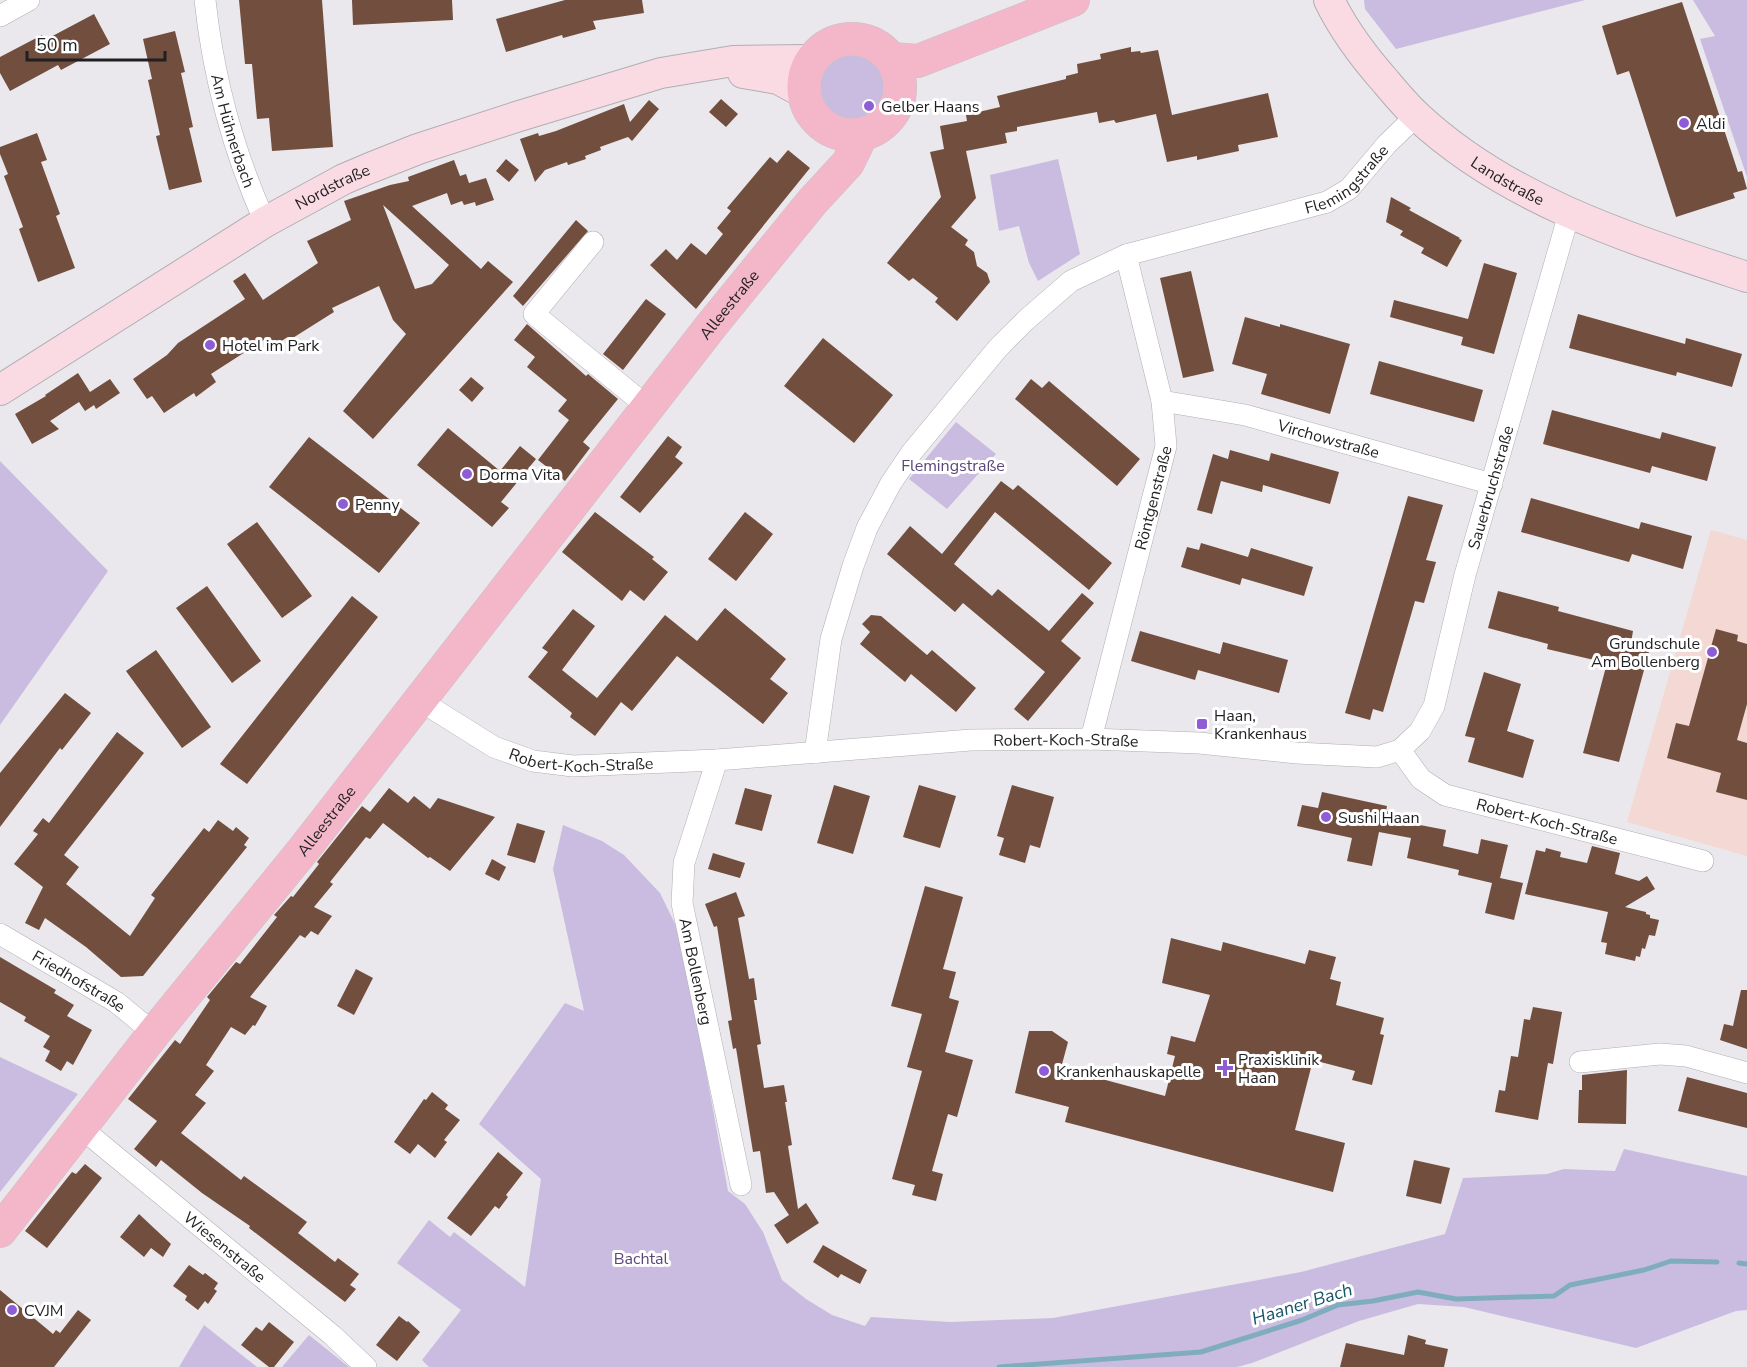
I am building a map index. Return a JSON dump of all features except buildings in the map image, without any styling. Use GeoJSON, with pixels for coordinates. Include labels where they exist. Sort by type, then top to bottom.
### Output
{"type":"FeatureCollection","features":[{"type":"Feature","properties":{"kind":"main road"},"geometry":{"type":"LineString","coordinates":[[892,59],[918,61],[1073,0]]}},
{"type":"Feature","properties":{"kind":"main road"},"geometry":{"type":"LineString","coordinates":[[900,99],[901,78],[892,59],[873,43],[850,38],[827,45],[810,60],[804,77],[804,93],[810,112],[826,127],[843,134],[861,136],[877,129],[891,116],[900,99],[978,39]]}},
{"type":"Feature","properties":{"kind":"main road","name":"Alleestraße"},"geometry":{"type":"LineString","coordinates":[[812,202],[829,159],[826,127]]}},
{"type":"Feature","properties":{"kind":"main road","name":"Alleestraße"},"geometry":{"type":"LineString","coordinates":[[0,1231],[154,1033],[304,849],[711,327],[812,202],[848,162],[861,136]]}},
{"type":"Feature","properties":{"kind":"street"},"geometry":{"type":"LineString","coordinates":[[0,16],[29,0]]}},
{"type":"Feature","properties":{"kind":"street","name":"Am Hühnerbach"},"geometry":{"type":"LineString","coordinates":[[205,0],[226,113],[248,181],[265,222]]}},
{"type":"Feature","properties":{"kind":"street","name":"Landstraße"},"geometry":{"type":"LineString","coordinates":[[1329,0],[1341,24],[1359,51],[1416,116],[1459,151],[1529,194],[1569,214],[1747,277]]}},
{"type":"Feature","properties":{"kind":"street","name":"Nordstraße"},"geometry":{"type":"LineString","coordinates":[[0,390],[265,222],[344,179],[418,150],[516,117],[661,73],[733,61],[810,60]]}},
{"type":"Feature","properties":{"kind":"street","name":"Nordstraße"},"geometry":{"type":"LineString","coordinates":[[701,66],[778,80],[804,93]]}},
{"type":"Feature","properties":{"kind":"street","name":"Flemingstraße"},"geometry":{"type":"LineString","coordinates":[[815,753],[831,639],[867,528],[891,483],[912,452],[998,348],[1071,281],[1126,255],[1327,202],[1349,189],[1387,144],[1416,116]]}},
{"type":"Feature","properties":{"kind":"street","name":"Sauerbruchstraße"},"geometry":{"type":"LineString","coordinates":[[1400,750],[1420,731],[1434,706],[1465,575],[1569,214]]}},
{"type":"Feature","properties":{"kind":"street"},"geometry":{"type":"LineString","coordinates":[[593,242],[534,314],[649,408]]}},
{"type":"Feature","properties":{"kind":"street","name":"Röntgenstraße"},"geometry":{"type":"LineString","coordinates":[[1091,739],[1166,446],[1162,401],[1126,255]]}},
{"type":"Feature","properties":{"kind":"street","name":"Virchowstraße"},"geometry":{"type":"LineString","coordinates":[[1162,401],[1245,415],[1492,484]]}},
{"type":"Feature","properties":{"kind":"street","name":"Robert-Koch-Straße"},"geometry":{"type":"LineString","coordinates":[[419,700],[494,747],[533,760],[573,766],[717,760],[971,740],[1091,739],[1199,743],[1297,753],[1377,757],[1400,750],[1421,779],[1445,795],[1703,861]]}},
{"type":"Feature","properties":{"kind":"street","name":"Am Bollenberg"},"geometry":{"type":"LineString","coordinates":[[717,760],[684,862],[682,903],[741,1185]]}},
{"type":"Feature","properties":{"kind":"street","name":"Friedhofstraße"},"geometry":{"type":"LineString","coordinates":[[0,934],[116,1002],[154,1033]]}},
{"type":"Feature","properties":{"kind":"street"},"geometry":{"type":"LineString","coordinates":[[1580,1062],[1660,1054],[1686,1056],[1747,1073]]}},
{"type":"Feature","properties":{"kind":"street","name":"Wiesenstraße"},"geometry":{"type":"LineString","coordinates":[[80,1127],[332,1335],[366,1367]]}},
{"type":"Feature","properties":{"kind":"shaded area","name":"Grundschule Am Bollenberg"},"geometry":{"type":"Polygon","coordinates":[[[1711,530],[1747,540],[1747,856],[1627,822],[1711,530]]]}},
{"type":"Feature","properties":{"kind":"green space"},"geometry":{"type":"Polygon","coordinates":[[[1364,0],[1585,0],[1396,49],[1365,9],[1364,0]]]}},
{"type":"Feature","properties":{"kind":"green space"},"geometry":{"type":"Polygon","coordinates":[[[1693,0],[1747,0],[1747,177],[1700,39],[1715,36],[1693,0]]]}},
{"type":"Feature","properties":{"kind":"green space"},"geometry":{"type":"Polygon","coordinates":[[[856,51],[877,59],[888,78],[885,102],[869,118],[848,123],[827,112],[816,92],[819,69],[834,55],[856,51]]]}},
{"type":"Feature","properties":{"kind":"green space"},"geometry":{"type":"Polygon","coordinates":[[[1058,159],[1080,254],[1038,281],[1029,263],[1019,226],[999,231],[990,175],[1058,159]]]}},
{"type":"Feature","properties":{"kind":"green space","name":"Flemingstraße"},"geometry":{"type":"Polygon","coordinates":[[[956,422],[996,454],[947,509],[909,479],[956,422]]]}},
{"type":"Feature","properties":{"kind":"green space"},"geometry":{"type":"Polygon","coordinates":[[[0,461],[108,571],[0,725],[0,461]]]}},
{"type":"Feature","properties":{"kind":"green space","name":"Bachtal"},"geometry":{"type":"Polygon","coordinates":[[[563,825],[602,841],[624,855],[660,893],[681,936],[728,1191],[745,1204],[763,1232],[782,1280],[806,1299],[832,1315],[865,1326],[871,1317],[950,1322],[1053,1318],[1301,1272],[1445,1234],[1463,1178],[1547,1174],[1564,1169],[1615,1171],[1624,1149],[1747,1176],[1747,1310],[1736,1311],[1636,1348],[1464,1307],[1418,1304],[1359,1321],[1237,1367],[429,1367],[422,1360],[461,1310],[397,1263],[429,1220],[450,1237],[454,1232],[525,1287],[541,1179],[479,1124],[565,1003],[584,1011],[553,869],[563,825]]]}},
{"type":"Feature","properties":{"kind":"green space"},"geometry":{"type":"Polygon","coordinates":[[[0,1057],[78,1094],[0,1192],[0,1057]]]}},
{"type":"Feature","properties":{"kind":"green space"},"geometry":{"type":"Polygon","coordinates":[[[204,1325],[257,1367],[179,1367],[204,1325]]]}},
{"type":"Feature","properties":{"kind":"green space"},"geometry":{"type":"Polygon","coordinates":[[[309,1335],[349,1367],[282,1367],[309,1335]]]}},
{"type":"Feature","properties":{"kind":"waterway","name":"Haaner Bach"},"geometry":{"type":"LineString","coordinates":[[999,1367],[1201,1352],[1302,1320],[1338,1305],[1418,1292],[1456,1299],[1554,1296],[1570,1285],[1644,1270],[1671,1261],[1717,1262]]}},
{"type":"Feature","properties":{"kind":"waterway","name":"Haaner Bach"},"geometry":{"type":"LineString","coordinates":[[1739,1263],[1747,1264]]}},
{"type":"Feature","properties":{"kind":"place","name":"Gelber Haans"},"geometry":{"type":"Point","coordinates":[869,106]}},
{"type":"Feature","properties":{"kind":"place","name":"Aldi"},"geometry":{"type":"Point","coordinates":[1684,123]}},
{"type":"Feature","properties":{"kind":"place","name":"Hotel im Park"},"geometry":{"type":"Point","coordinates":[210,345]}},
{"type":"Feature","properties":{"kind":"place","name":"Dorma Vita"},"geometry":{"type":"Point","coordinates":[467,474]}},
{"type":"Feature","properties":{"kind":"place","name":"Penny"},"geometry":{"type":"Point","coordinates":[343,504]}},
{"type":"Feature","properties":{"kind":"place","name":"Grundschule Am Bollenberg"},"geometry":{"type":"Point","coordinates":[1712,652]}},
{"type":"Feature","properties":{"kind":"place","name":"Haan, Krankenhaus"},"geometry":{"type":"Point","coordinates":[1202,724]}},
{"type":"Feature","properties":{"kind":"place","name":"Sushi Haan"},"geometry":{"type":"Point","coordinates":[1326,817]}},
{"type":"Feature","properties":{"kind":"place","name":"Praxisklinik Haan"},"geometry":{"type":"Point","coordinates":[1225,1068]}},
{"type":"Feature","properties":{"kind":"place","name":"Krankenhauskapelle"},"geometry":{"type":"Point","coordinates":[1044,1071]}},
{"type":"Feature","properties":{"kind":"place","name":"CVJM"},"geometry":{"type":"Point","coordinates":[12,1310]}}]}
